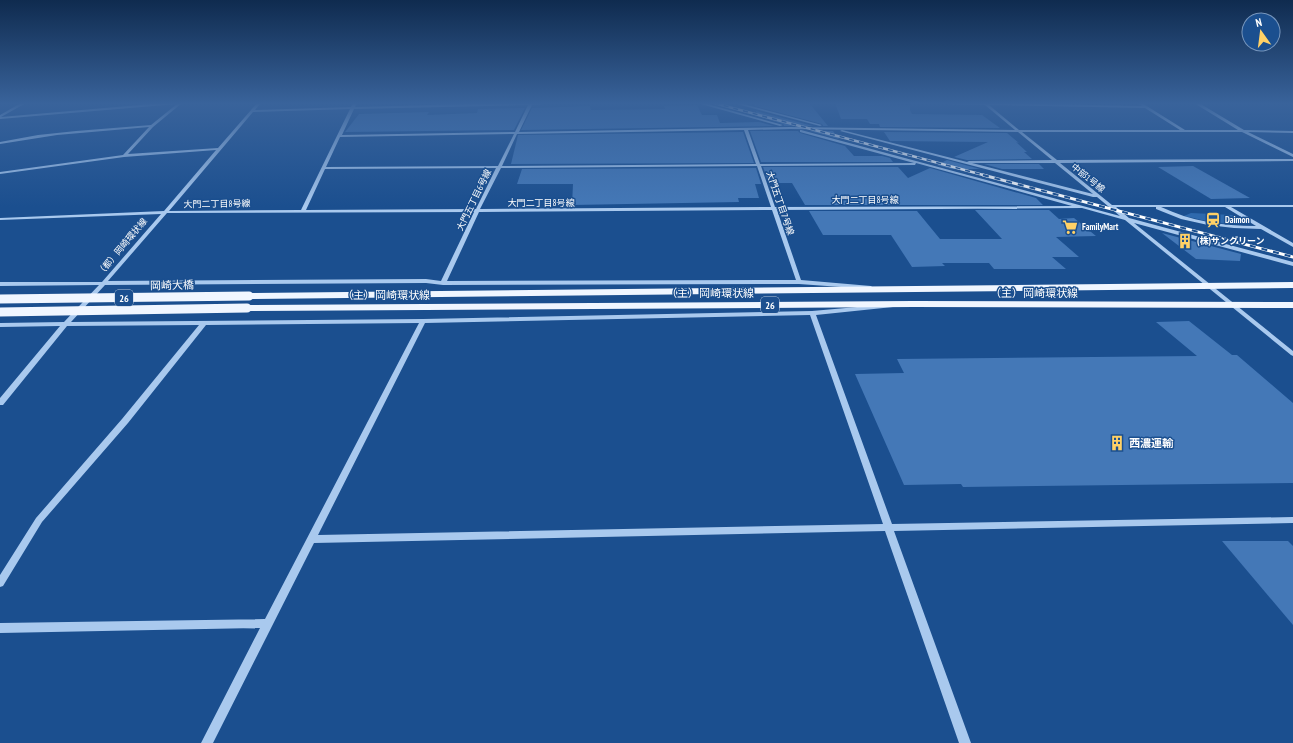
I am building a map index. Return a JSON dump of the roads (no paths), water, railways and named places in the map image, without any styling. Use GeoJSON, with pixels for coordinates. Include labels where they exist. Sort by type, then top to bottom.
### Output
{"type":"FeatureCollection","features":[{"type":"Feature","properties":{"kind":"main road","name":"（主）岡崎環状線"},"geometry":{"type":"LineString","coordinates":[[249,296],[1293,285]]}},
{"type":"Feature","properties":{"kind":"main road","name":"岡崎大橋"},"geometry":{"type":"LineString","coordinates":[[0,299],[249,296]]}},
{"type":"Feature","properties":{"kind":"main road","name":"（主）岡崎環状線"},"geometry":{"type":"LineString","coordinates":[[0,312],[247,308],[913,304],[1293,305]]}},
{"type":"Feature","properties":{"kind":"street"},"geometry":{"type":"LineString","coordinates":[[0,143],[28,138]]}},
{"type":"Feature","properties":{"kind":"street"},"geometry":{"type":"LineString","coordinates":[[124,156],[141,138]]}},
{"type":"Feature","properties":{"kind":"street","name":"（都）岡崎環状線"},"geometry":{"type":"LineString","coordinates":[[0,404],[65,325],[104,283],[229,138]]}},
{"type":"Feature","properties":{"kind":"street"},"geometry":{"type":"LineString","coordinates":[[303,211],[339,138]]}},
{"type":"Feature","properties":{"kind":"street","name":"大門五丁目6号線"},"geometry":{"type":"LineString","coordinates":[[443,283],[513,138]]}},
{"type":"Feature","properties":{"kind":"street","name":"大門五丁目7号線"},"geometry":{"type":"LineString","coordinates":[[749,138],[798,282]]}},
{"type":"Feature","properties":{"kind":"street"},"geometry":{"type":"LineString","coordinates":[[826,138],[1293,264]]}},
{"type":"Feature","properties":{"kind":"street"},"geometry":{"type":"LineString","coordinates":[[867,138],[1098,197]]}},
{"type":"Feature","properties":{"kind":"street","name":"中部1号線"},"geometry":{"type":"LineString","coordinates":[[1026,138],[1293,354]]}},
{"type":"Feature","properties":{"kind":"street"},"geometry":{"type":"LineString","coordinates":[[1258,138],[1293,156]]}},
{"type":"Feature","properties":{"kind":"street"},"geometry":{"type":"LineString","coordinates":[[0,173],[124,156],[219,149]]}},
{"type":"Feature","properties":{"kind":"street"},"geometry":{"type":"LineString","coordinates":[[958,162],[1293,160]]}},
{"type":"Feature","properties":{"kind":"street"},"geometry":{"type":"LineString","coordinates":[[324,168],[924,164]]}},
{"type":"Feature","properties":{"kind":"street"},"geometry":{"type":"LineString","coordinates":[[1110,206],[1293,206]]}},
{"type":"Feature","properties":{"kind":"street","name":"大門二丁目8号線"},"geometry":{"type":"LineString","coordinates":[[0,219],[164,212],[1082,207]]}},
{"type":"Feature","properties":{"kind":"street"},"geometry":{"type":"LineString","coordinates":[[1156,207],[1191,220],[1214,226],[1230,228],[1261,228]]}},
{"type":"Feature","properties":{"kind":"street"},"geometry":{"type":"LineString","coordinates":[[1227,207],[1261,228],[1293,245]]}},
{"type":"Feature","properties":{"kind":"street"},"geometry":{"type":"LineString","coordinates":[[0,284],[418,281],[443,283],[798,282],[911,290]]}},
{"type":"Feature","properties":{"kind":"street"},"geometry":{"type":"LineString","coordinates":[[0,325],[423,321],[812,313],[913,304]]}},
{"type":"Feature","properties":{"kind":"street"},"geometry":{"type":"LineString","coordinates":[[812,313],[966,743]]}},
{"type":"Feature","properties":{"kind":"street"},"geometry":{"type":"LineString","coordinates":[[207,743],[423,321]]}},
{"type":"Feature","properties":{"kind":"street"},"geometry":{"type":"LineString","coordinates":[[0,583],[39,520],[125,421],[204,323]]}},
{"type":"Feature","properties":{"kind":"street"},"geometry":{"type":"LineString","coordinates":[[312,539],[1293,520]]}},
{"type":"Feature","properties":{"kind":"street"},"geometry":{"type":"LineString","coordinates":[[0,628],[269,623]]}},
{"type":"Feature","properties":{"kind":"railway"},"geometry":{"type":"LineString","coordinates":[[844,138],[987,176]]}},
{"type":"Feature","properties":{"kind":"railway"},"geometry":{"type":"LineString","coordinates":[[983,175],[1293,257]]}},
{"type":"Feature","properties":{"kind":"place","name":"Daimon"},"geometry":{"type":"Point","coordinates":[1213,220]}},
{"type":"Feature","properties":{"kind":"place","name":"FamilyMart"},"geometry":{"type":"Point","coordinates":[1070,227]}},
{"type":"Feature","properties":{"kind":"place","name":"(株)サングリーン"},"geometry":{"type":"Point","coordinates":[1185,241]}},
{"type":"Feature","properties":{"kind":"place","name":"西濃運輸"},"geometry":{"type":"Point","coordinates":[1117,443]}}]}
